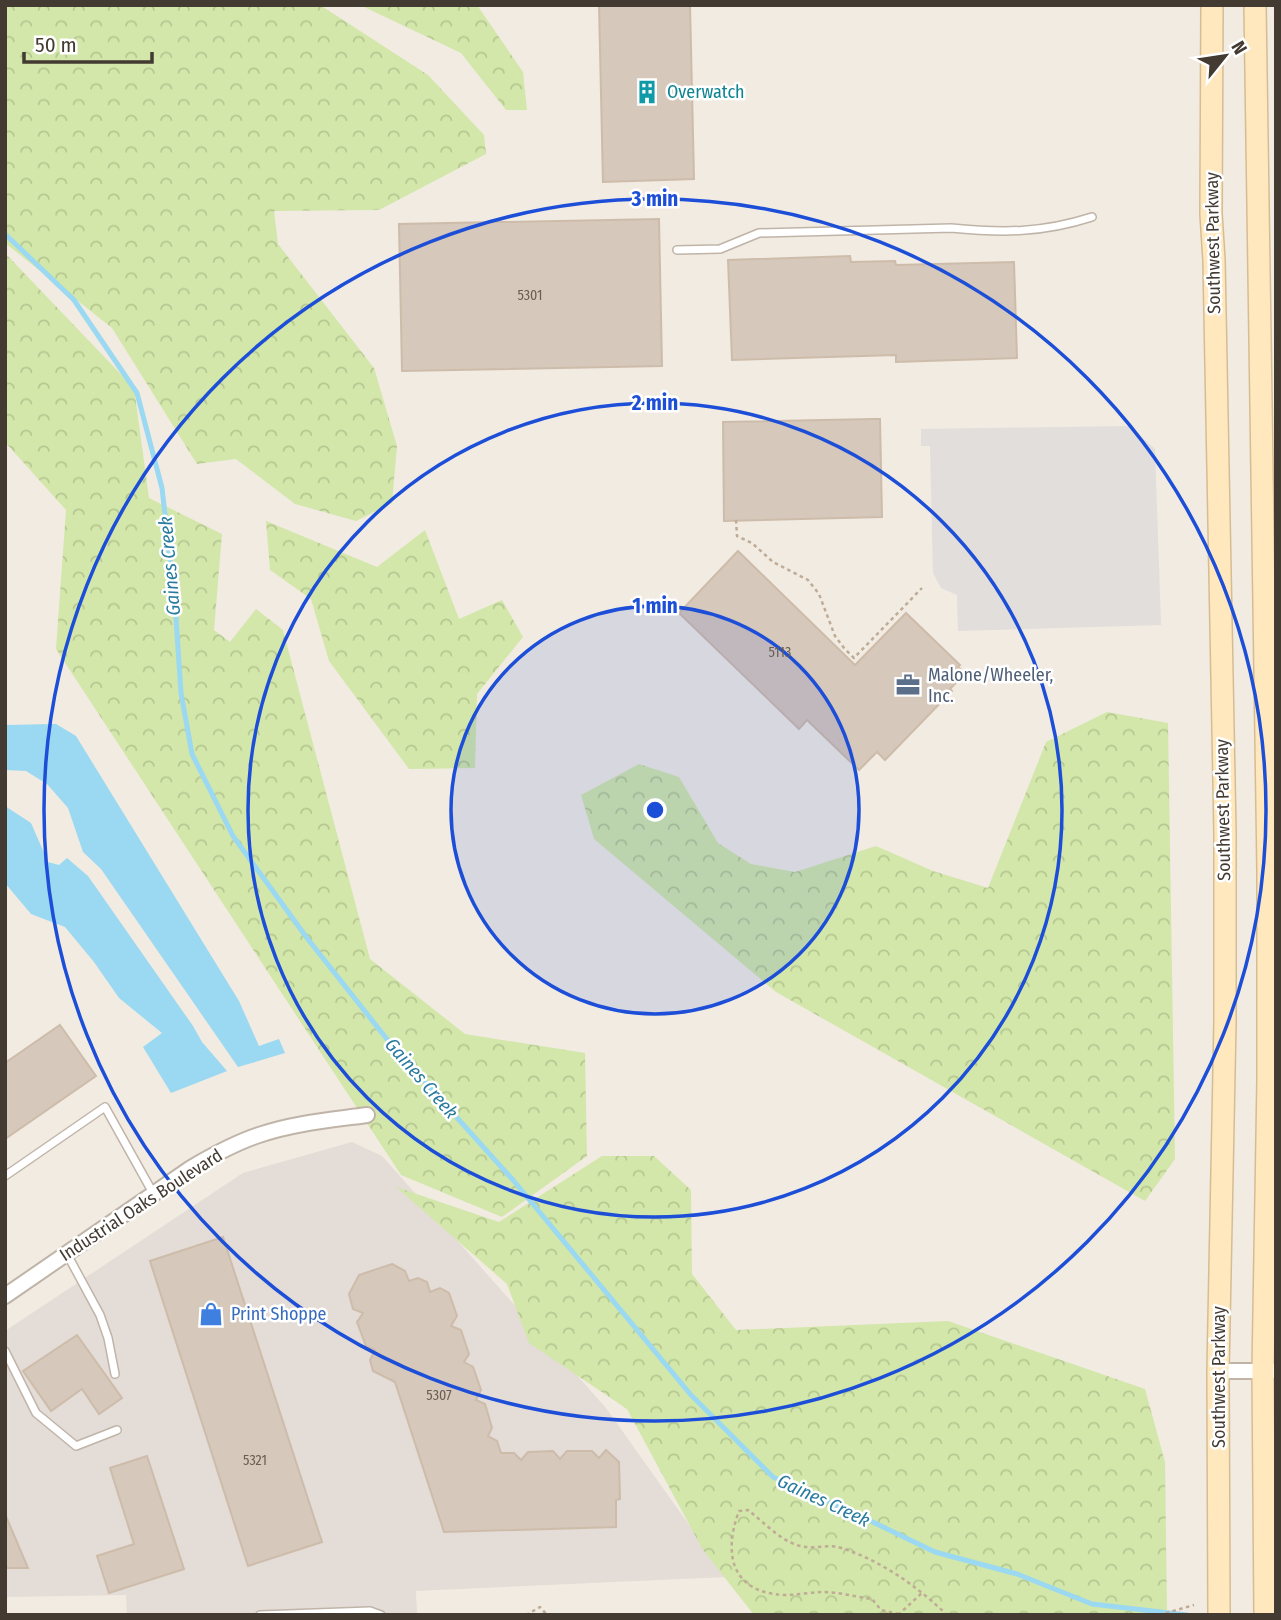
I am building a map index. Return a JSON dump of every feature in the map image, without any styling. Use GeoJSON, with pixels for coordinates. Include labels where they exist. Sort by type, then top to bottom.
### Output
{"type":"FeatureCollection","features":[{"type":"Feature","properties":{"kind":"main road","name":"Southwest Parkway"},"geometry":{"type":"LineString","coordinates":[[1212,5],[1211,214],[1225,833],[1225,1008],[1218,1371],[1219,1615]]}},
{"type":"Feature","properties":{"kind":"main road"},"geometry":{"type":"LineString","coordinates":[[1255,5],[1268,871],[1269,1371],[1265,1615]]}},
{"type":"Feature","properties":{"kind":"street","name":"Industrial Oaks Boulevard"},"geometry":{"type":"LineString","coordinates":[[5,1296],[153,1193],[221,1150],[260,1134],[296,1125],[367,1115]]}},
{"type":"Feature","properties":{"kind":"street"},"geometry":{"type":"LineString","coordinates":[[1218,1371],[1269,1371]]}},
{"type":"Feature","properties":{"kind":"lane"},"geometry":{"type":"LineString","coordinates":[[677,250],[720,249],[759,233],[951,228],[983,232],[1048,229],[1092,217]]}},
{"type":"Feature","properties":{"kind":"lane"},"geometry":{"type":"LineString","coordinates":[[5,1176],[105,1107],[153,1193]]}},
{"type":"Feature","properties":{"kind":"lane"},"geometry":{"type":"LineString","coordinates":[[67,1253],[100,1315],[115,1374]]}},
{"type":"Feature","properties":{"kind":"lane"},"geometry":{"type":"LineString","coordinates":[[5,1350],[36,1413],[76,1446],[117,1430]]}},
{"type":"Feature","properties":{"kind":"lane"},"geometry":{"type":"LineString","coordinates":[[260,1615],[370,1611],[381,1615]]}},
{"type":"Feature","properties":{"kind":"path"},"geometry":{"type":"LineString","coordinates":[[736,520],[737,536],[752,543],[773,562],[808,580],[819,594],[835,636],[854,657],[922,588]]}},
{"type":"Feature","properties":{"kind":"path"},"geometry":{"type":"LineString","coordinates":[[923,1592],[899,1614],[881,1610],[872,1599],[824,1592],[784,1595],[762,1591],[749,1584],[734,1569],[730,1553],[739,1511],[748,1510],[788,1541],[805,1547],[836,1546],[868,1559],[923,1592],[947,1615]]}},
{"type":"Feature","properties":{"kind":"path"},"geometry":{"type":"LineString","coordinates":[[1159,1615],[1194,1605]]}},
{"type":"Feature","properties":{"kind":"path"},"geometry":{"type":"LineString","coordinates":[[526,1615],[540,1607],[547,1615]]}},
{"type":"Feature","properties":{"kind":"shaded area"},"geometry":{"type":"Polygon","coordinates":[[[1129,426],[1155,449],[1161,625],[958,631],[957,595],[941,588],[933,573],[930,446],[921,446],[921,429],[1129,426]]]}},
{"type":"Feature","properties":{"kind":"shaded area"},"geometry":{"type":"Polygon","coordinates":[[[352,1142],[382,1156],[606,1408],[726,1577],[416,1591],[417,1615],[127,1615],[126,1595],[5,1597],[5,1331],[243,1173],[352,1142]]]}},
{"type":"Feature","properties":{"kind":"green space"},"geometry":{"type":"Polygon","coordinates":[[[5,5],[320,5],[428,75],[484,135],[486,154],[379,210],[274,211],[278,244],[374,368],[397,446],[392,503],[356,521],[295,504],[236,459],[197,464],[112,328],[5,243],[5,5]]]}},
{"type":"Feature","properties":{"kind":"green space"},"geometry":{"type":"Polygon","coordinates":[[[360,5],[477,5],[523,72],[527,110],[506,110],[461,53],[360,5]]]}},
{"type":"Feature","properties":{"kind":"green space"},"geometry":{"type":"Polygon","coordinates":[[[5,253],[134,388],[149,498],[222,534],[214,630],[230,642],[256,609],[283,630],[370,959],[465,1034],[585,1053],[587,1156],[502,1217],[401,1175],[56,649],[66,510],[5,442],[5,253]]]}},
{"type":"Feature","properties":{"kind":"green space"},"geometry":{"type":"Polygon","coordinates":[[[266,521],[377,567],[425,530],[459,619],[502,600],[523,637],[477,694],[475,768],[409,769],[329,661],[311,599],[270,570],[266,521]]]}},
{"type":"Feature","properties":{"kind":"green space"},"geometry":{"type":"Polygon","coordinates":[[[1107,712],[1168,723],[1175,1159],[1145,1201],[776,992],[594,839],[581,795],[639,764],[679,777],[718,843],[751,864],[795,872],[876,846],[933,871],[988,888],[1046,742],[1107,712]]]}},
{"type":"Feature","properties":{"kind":"green space"},"geometry":{"type":"Polygon","coordinates":[[[602,1156],[654,1156],[691,1190],[692,1274],[736,1330],[948,1321],[1145,1389],[1165,1462],[1167,1615],[754,1615],[703,1550],[627,1409],[529,1343],[507,1284],[396,1187],[499,1222],[602,1156]]]}},
{"type":"Feature","properties":{"kind":"water"},"geometry":{"type":"Polygon","coordinates":[[[56,724],[76,736],[239,1001],[259,1046],[279,1039],[285,1053],[238,1067],[101,869],[83,852],[68,808],[47,784],[26,771],[5,770],[5,725],[56,724]]]}},
{"type":"Feature","properties":{"kind":"water"},"geometry":{"type":"Polygon","coordinates":[[[5,806],[31,823],[48,862],[59,865],[67,858],[88,876],[202,1042],[227,1071],[171,1093],[143,1047],[162,1033],[119,998],[65,927],[31,914],[5,883],[5,806]]]}},
{"type":"Feature","properties":{"kind":"building","name":"Overwatch"},"geometry":{"type":"Polygon","coordinates":[[[599,5],[690,5],[694,179],[603,182],[599,5]]]}},
{"type":"Feature","properties":{"kind":"building"},"geometry":{"type":"Polygon","coordinates":[[[659,219],[662,366],[402,371],[399,224],[659,219]]]}},
{"type":"Feature","properties":{"kind":"building"},"geometry":{"type":"Polygon","coordinates":[[[850,256],[851,262],[895,261],[896,265],[1014,262],[1017,358],[896,362],[896,355],[732,360],[728,260],[850,256]]]}},
{"type":"Feature","properties":{"kind":"building"},"geometry":{"type":"Polygon","coordinates":[[[880,419],[882,517],[724,521],[723,422],[880,419]]]}},
{"type":"Feature","properties":{"kind":"building"},"geometry":{"type":"Polygon","coordinates":[[[738,551],[855,665],[906,613],[965,673],[950,689],[952,691],[885,760],[877,752],[859,770],[807,720],[799,729],[679,613],[738,551]]]}},
{"type":"Feature","properties":{"kind":"building"},"geometry":{"type":"Polygon","coordinates":[[[60,1025],[96,1076],[5,1139],[5,1063],[60,1025]]]}},
{"type":"Feature","properties":{"kind":"building"},"geometry":{"type":"Polygon","coordinates":[[[223,1237],[322,1542],[248,1566],[150,1261],[223,1237]]]}},
{"type":"Feature","properties":{"kind":"building"},"geometry":{"type":"Polygon","coordinates":[[[392,1264],[405,1271],[409,1281],[418,1278],[427,1282],[430,1292],[440,1288],[449,1293],[457,1316],[451,1326],[461,1330],[469,1354],[464,1362],[473,1367],[481,1390],[476,1400],[485,1404],[492,1428],[488,1436],[497,1441],[501,1453],[514,1453],[521,1460],[528,1452],[553,1451],[560,1459],[567,1451],[592,1451],[599,1458],[606,1450],[619,1462],[620,1499],[616,1500],[616,1527],[444,1532],[395,1382],[373,1371],[370,1360],[375,1350],[366,1346],[357,1322],[363,1313],[353,1309],[349,1294],[359,1275],[392,1264]]]}},
{"type":"Feature","properties":{"kind":"building"},"geometry":{"type":"Polygon","coordinates":[[[77,1335],[122,1398],[99,1414],[82,1389],[51,1411],[23,1371],[77,1335]]]}},
{"type":"Feature","properties":{"kind":"building"},"geometry":{"type":"Polygon","coordinates":[[[147,1456],[184,1569],[109,1593],[97,1556],[134,1544],[110,1468],[147,1456]]]}},
{"type":"Feature","properties":{"kind":"building"},"geometry":{"type":"Polygon","coordinates":[[[5,1514],[28,1568],[5,1568],[5,1514]]]}},
{"type":"Feature","properties":{"kind":"waterway","name":"Gaines Creek"},"geometry":{"type":"LineString","coordinates":[[5,234],[74,300],[137,393],[162,488],[175,603],[181,693],[192,754],[233,836],[307,938],[390,1043],[513,1180],[691,1395],[773,1477],[935,1552],[1017,1574],[1092,1604],[1187,1615]]}},
{"type":"Feature","properties":{"kind":"place","name":"Overwatch"},"geometry":{"type":"Point","coordinates":[647,92]}},
{"type":"Feature","properties":{"kind":"place","name":"Malone/Wheeler, Inc."},"geometry":{"type":"Point","coordinates":[908,685]}},
{"type":"Feature","properties":{"kind":"place","name":"Print Shoppe"},"geometry":{"type":"Point","coordinates":[211,1314]}}]}
